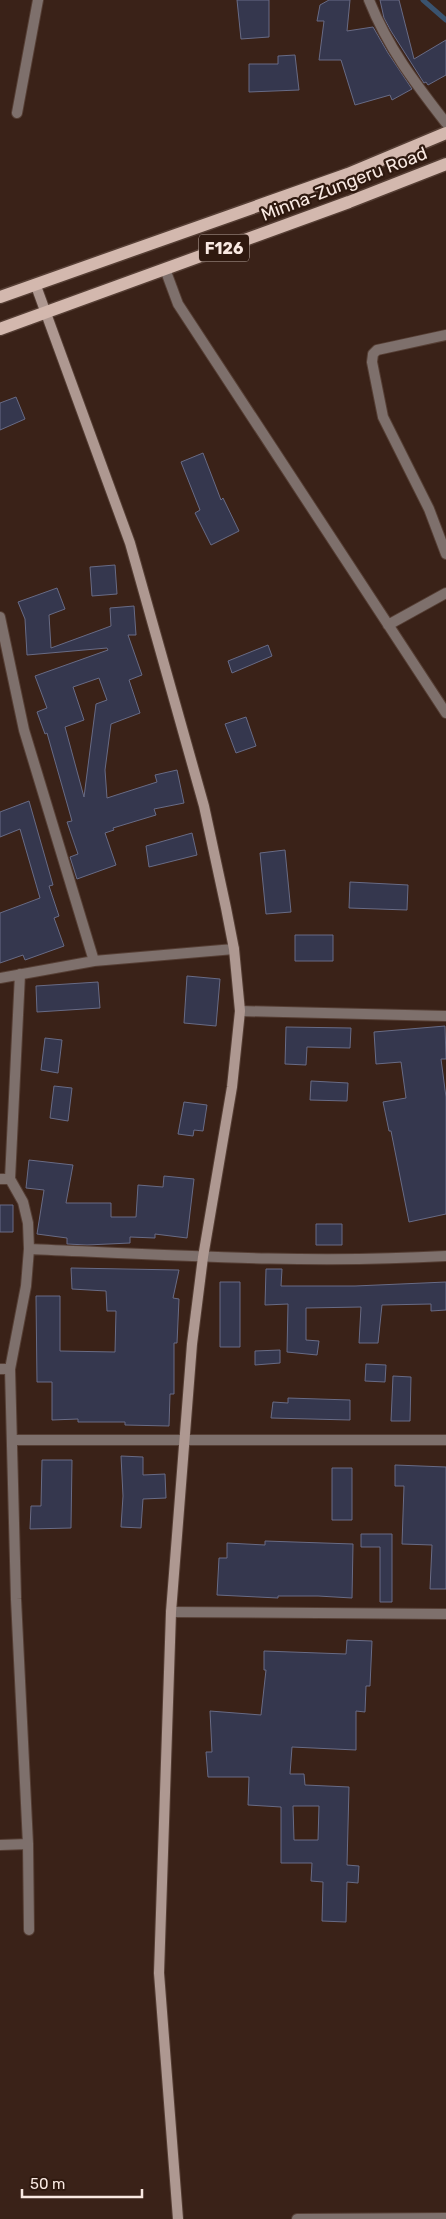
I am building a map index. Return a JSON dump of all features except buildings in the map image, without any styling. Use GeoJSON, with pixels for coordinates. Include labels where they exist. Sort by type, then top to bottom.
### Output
{"type":"FeatureCollection","features":[{"type":"Feature","properties":{"kind":"main road","name":"Minna-Zungeru Road"},"geometry":{"type":"LineString","coordinates":[[0,298],[348,174],[446,133]]}},
{"type":"Feature","properties":{"kind":"main road","name":"Minna-Zungeru Road"},"geometry":{"type":"LineString","coordinates":[[0,329],[349,202],[446,164]]}},
{"type":"Feature","properties":{"kind":"street"},"geometry":{"type":"LineString","coordinates":[[17,113],[38,0]]}},
{"type":"Feature","properties":{"kind":"street"},"geometry":{"type":"LineString","coordinates":[[369,0],[380,28],[399,62],[446,123]]}},
{"type":"Feature","properties":{"kind":"street"},"geometry":{"type":"LineString","coordinates":[[165,269],[178,304],[446,713]]}},
{"type":"Feature","properties":{"kind":"street"},"geometry":{"type":"LineString","coordinates":[[36,286],[44,313],[130,543],[204,806],[234,949],[240,1011],[232,1087],[203,1257],[192,1344],[170,1612],[159,1973],[178,2219]]}},
{"type":"Feature","properties":{"kind":"street"},"geometry":{"type":"LineString","coordinates":[[446,335],[377,350],[373,354],[372,362],[383,417],[429,509],[446,554]]}},
{"type":"Feature","properties":{"kind":"street"},"geometry":{"type":"LineString","coordinates":[[388,625],[446,594]]}},
{"type":"Feature","properties":{"kind":"street"},"geometry":{"type":"LineString","coordinates":[[0,616],[24,730],[94,961]]}},
{"type":"Feature","properties":{"kind":"street"},"geometry":{"type":"LineString","coordinates":[[0,978],[94,961],[234,949]]}},
{"type":"Feature","properties":{"kind":"street"},"geometry":{"type":"LineString","coordinates":[[20,974],[5,1179],[23,1202],[28,1223],[29,1249],[26,1286],[5,1369],[12,1440],[16,1599],[28,1844],[29,1930]]}},
{"type":"Feature","properties":{"kind":"street"},"geometry":{"type":"LineString","coordinates":[[240,1011],[446,1016]]}},
{"type":"Feature","properties":{"kind":"street"},"geometry":{"type":"LineString","coordinates":[[29,1249],[203,1257],[397,1259],[446,1256]]}},
{"type":"Feature","properties":{"kind":"street"},"geometry":{"type":"LineString","coordinates":[[12,1440],[446,1440]]}},
{"type":"Feature","properties":{"kind":"street"},"geometry":{"type":"LineString","coordinates":[[170,1612],[446,1614]]}},
{"type":"Feature","properties":{"kind":"street"},"geometry":{"type":"LineString","coordinates":[[0,1845],[28,1844]]}},
{"type":"Feature","properties":{"kind":"street"},"geometry":{"type":"LineString","coordinates":[[297,2219],[446,2218]]}},
{"type":"Feature","properties":{"kind":"waterway"},"geometry":{"type":"LineString","coordinates":[[423,0],[446,20]]}}]}
